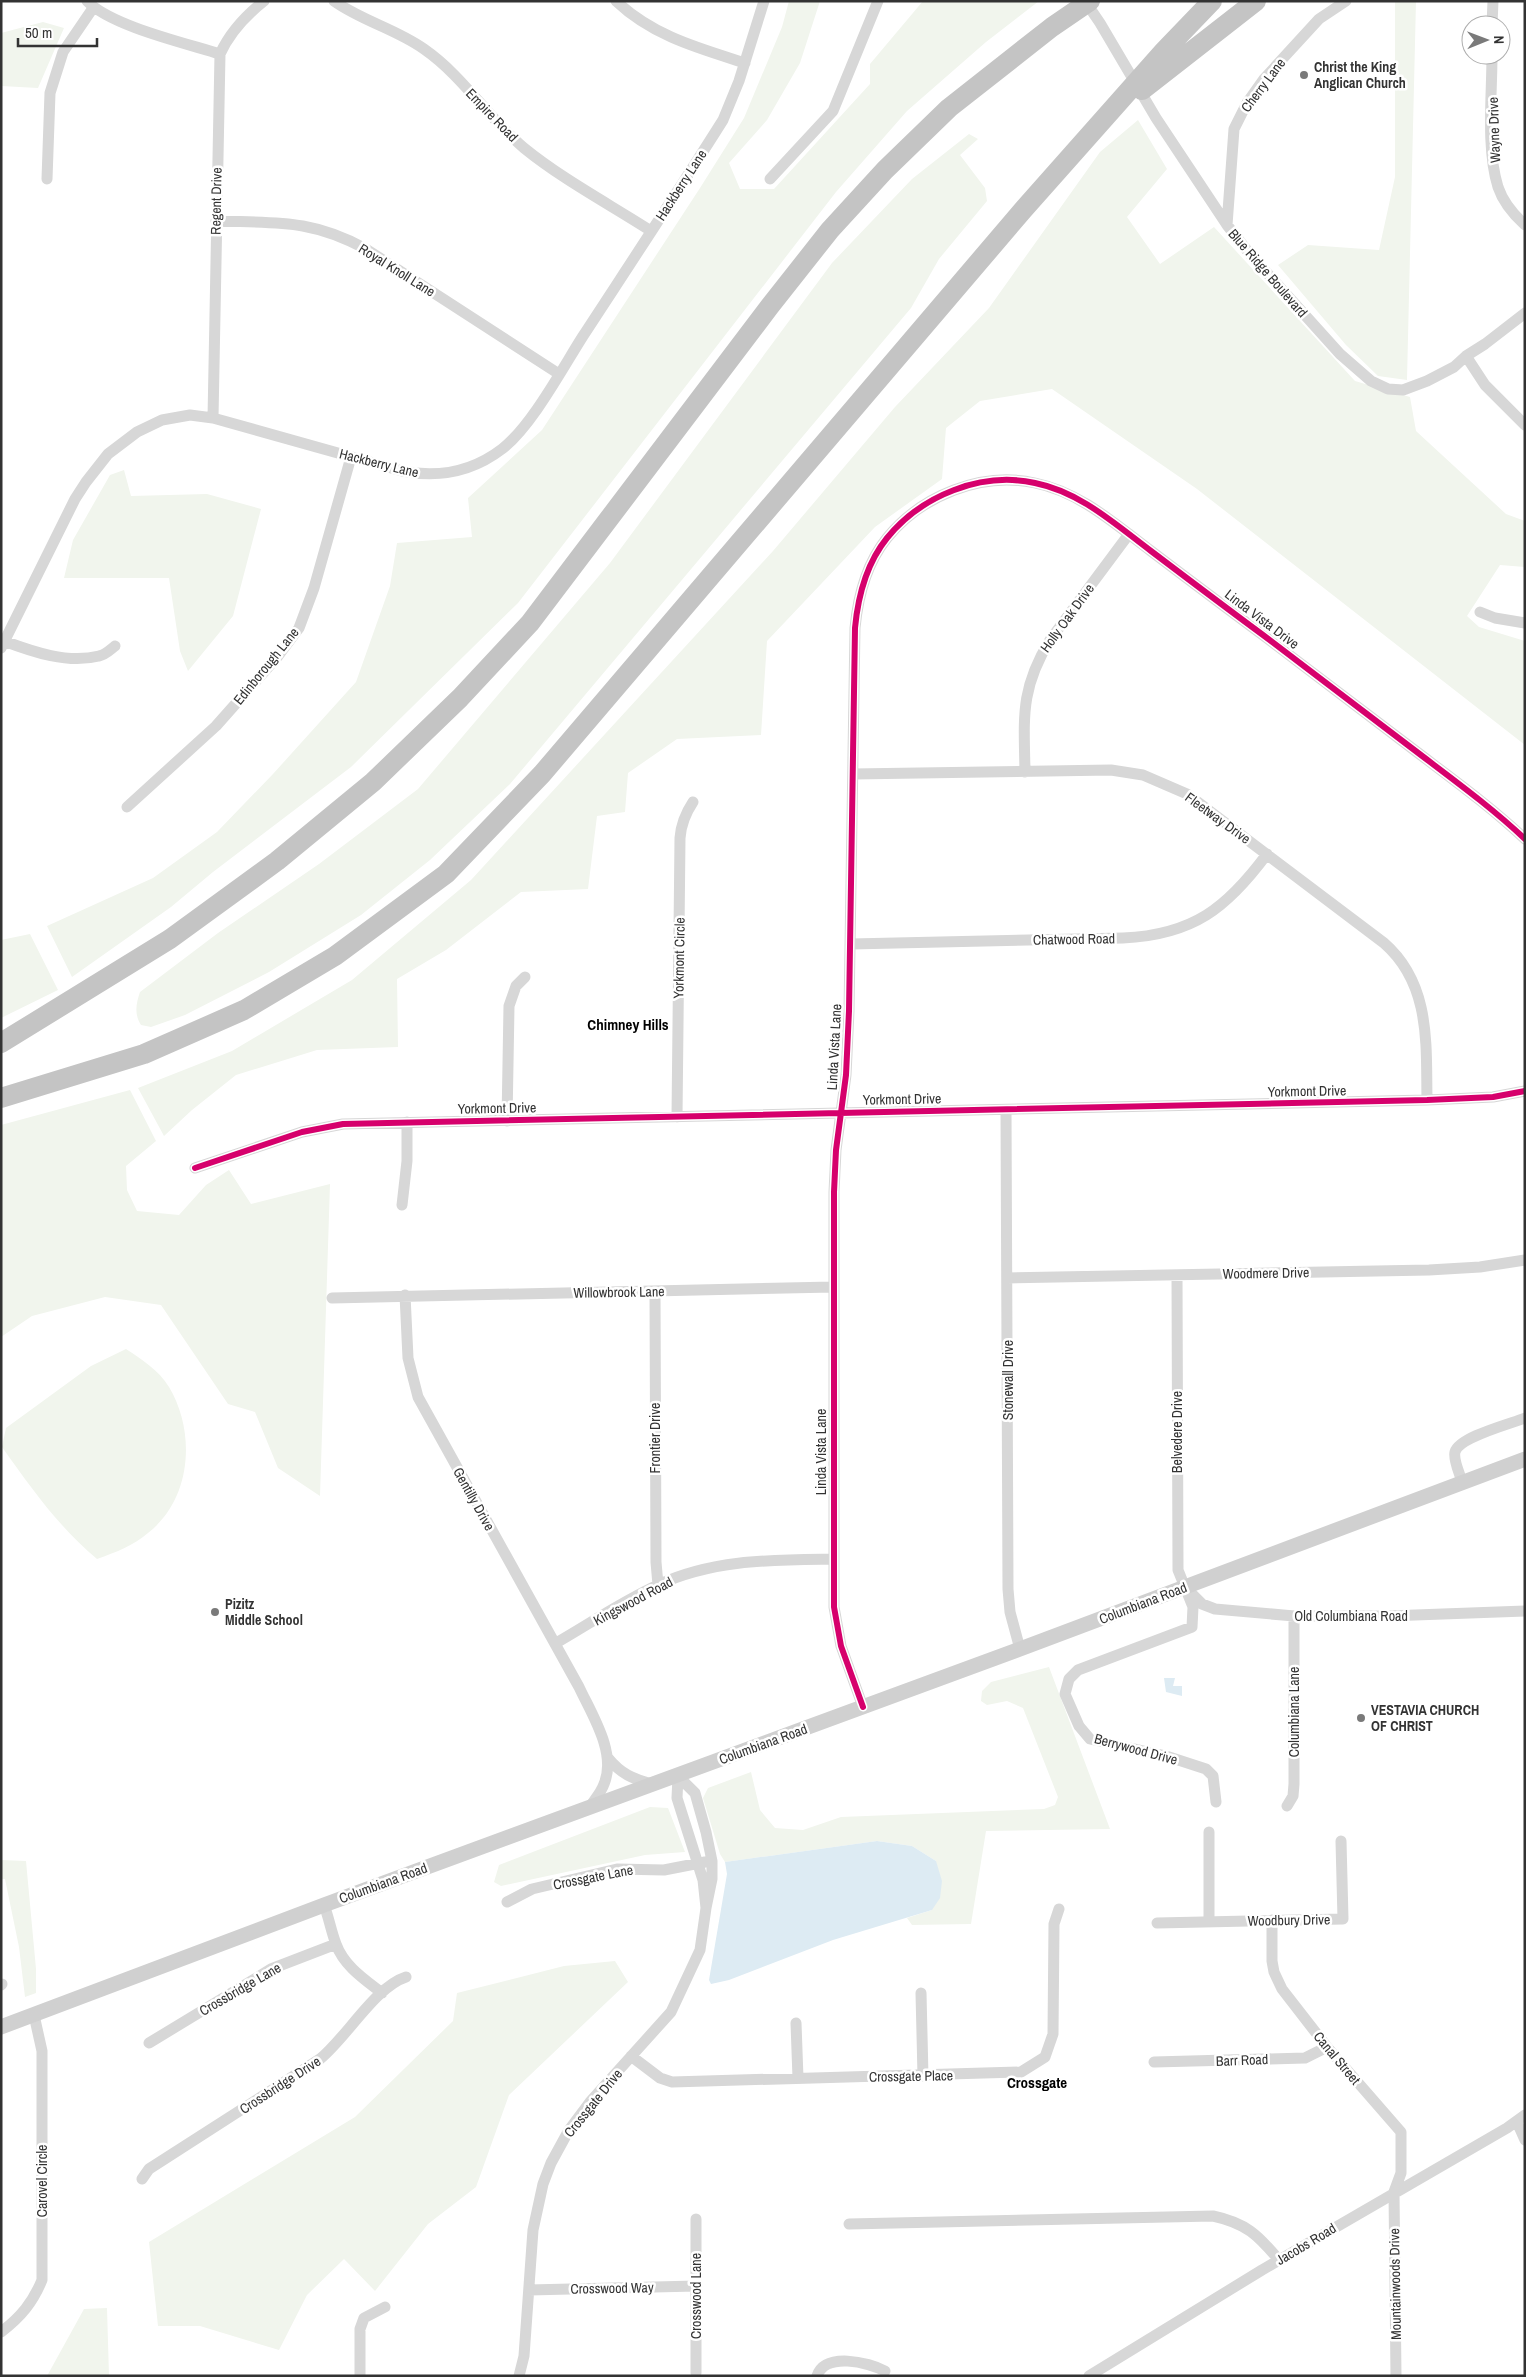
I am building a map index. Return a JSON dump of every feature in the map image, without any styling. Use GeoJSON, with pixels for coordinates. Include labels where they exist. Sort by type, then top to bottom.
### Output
{"type":"FeatureCollection","features":[{"type":"Feature","properties":{"kind":"highway"},"geometry":{"type":"LineString","coordinates":[[1,1043],[170,939],[277,861],[373,782],[460,698],[530,622],[830,230],[885,170],[949,108],[1052,27],[1090,1]]}},
{"type":"Feature","properties":{"kind":"highway"},"geometry":{"type":"LineString","coordinates":[[1,1098],[144,1054],[244,1010],[335,956],[446,874],[542,774],[1104,118],[1168,58],[1212,1]]}},
{"type":"Feature","properties":{"kind":"highway"},"geometry":{"type":"LineString","coordinates":[[1168,58],[1256,1]]}},
{"type":"Feature","properties":{"kind":"main road","name":"Columbiana Road"},"geometry":{"type":"LineString","coordinates":[[1,2027],[324,1905],[1186,1588],[1525,1459]]}},
{"type":"Feature","properties":{"kind":"street","name":"Regent Drive"},"geometry":{"type":"LineString","coordinates":[[213,418],[220,54],[228,37],[264,1]]}},
{"type":"Feature","properties":{"kind":"street","name":"Empire Road"},"geometry":{"type":"LineString","coordinates":[[334,1],[357,15],[406,37],[424,49],[441,62],[524,147],[651,231]]}},
{"type":"Feature","properties":{"kind":"street"},"geometry":{"type":"LineString","coordinates":[[616,1],[637,19],[664,35],[682,43],[745,63]]}},
{"type":"Feature","properties":{"kind":"street","name":"Hackberry Lane"},"geometry":{"type":"LineString","coordinates":[[115,646],[101,656],[83,658],[44,654],[3,645],[75,499],[108,454],[137,432],[162,420],[190,415],[213,418],[414,473],[441,474],[467,468],[487,459],[512,441],[520,432],[723,120],[745,63],[764,1]]}},
{"type":"Feature","properties":{"kind":"street"},"geometry":{"type":"LineString","coordinates":[[770,179],[833,111],[878,1]]}},
{"type":"Feature","properties":{"kind":"street","name":"Blue Ridge Boulevard"},"geometry":{"type":"LineString","coordinates":[[1084,1],[1100,23],[1156,118],[1226,225],[1340,354],[1372,381],[1388,389],[1403,390],[1427,382],[1454,367],[1525,313]]}},
{"type":"Feature","properties":{"kind":"street","name":"Cherry Lane"},"geometry":{"type":"LineString","coordinates":[[1226,225],[1234,129],[1247,103],[1264,79],[1319,18],[1346,1]]}},
{"type":"Feature","properties":{"kind":"street"},"geometry":{"type":"LineString","coordinates":[[1492,15],[1493,1]]}},
{"type":"Feature","properties":{"kind":"street"},"geometry":{"type":"LineString","coordinates":[[47,180],[50,93],[63,52],[90,4],[134,26],[220,54]]}},
{"type":"Feature","properties":{"kind":"street","name":"Wayne Drive"},"geometry":{"type":"LineString","coordinates":[[1492,65],[1492,157],[1499,188],[1513,214],[1525,225]]}},
{"type":"Feature","properties":{"kind":"street","name":"Royal Knoll Lane"},"geometry":{"type":"LineString","coordinates":[[216,222],[299,224],[343,236],[559,374]]}},
{"type":"Feature","properties":{"kind":"street"},"geometry":{"type":"LineString","coordinates":[[1466,356],[1485,385],[1525,425]]}},
{"type":"Feature","properties":{"kind":"street","name":"Edinborough Lane"},"geometry":{"type":"LineString","coordinates":[[127,807],[212,731],[278,656],[299,628],[314,588],[351,457]]}},
{"type":"Feature","properties":{"kind":"street","name":"Linda Vista Drive"},"geometry":{"type":"LineString","coordinates":[[958,488],[997,480],[1034,482],[1080,500],[1129,534],[1474,795],[1525,840]]}},
{"type":"Feature","properties":{"kind":"street","name":"Linda Vista Lane"},"geometry":{"type":"LineString","coordinates":[[863,1707],[837,1632],[834,1559],[834,1179],[846,1075],[851,944],[855,628],[860,592],[867,574],[886,539],[899,525],[929,502],[958,488]]}},
{"type":"Feature","properties":{"kind":"street","name":"Holly Oak Drive"},"geometry":{"type":"LineString","coordinates":[[1025,772],[1026,699],[1030,678],[1039,657],[1129,534]]}},
{"type":"Feature","properties":{"kind":"street"},"geometry":{"type":"LineString","coordinates":[[1480,612],[1495,618],[1525,623]]}},
{"type":"Feature","properties":{"kind":"street","name":"Fleetway Drive"},"geometry":{"type":"LineString","coordinates":[[853,774],[1112,770],[1135,773],[1158,780],[1187,794],[1384,943],[1407,969],[1423,1010],[1427,1100]]}},
{"type":"Feature","properties":{"kind":"street","name":"Yorkmont Circle"},"geometry":{"type":"LineString","coordinates":[[677,1117],[680,838],[681,825],[686,813],[694,802]]}},
{"type":"Feature","properties":{"kind":"street","name":"Chatwood Road"},"geometry":{"type":"LineString","coordinates":[[851,944],[1123,938],[1155,935],[1185,926],[1217,909],[1231,898],[1248,880],[1267,854]]}},
{"type":"Feature","properties":{"kind":"street"},"geometry":{"type":"LineString","coordinates":[[507,1121],[508,1006],[516,986],[525,977]]}},
{"type":"Feature","properties":{"kind":"street","name":"Yorkmont Drive"},"geometry":{"type":"LineString","coordinates":[[196,1168],[317,1128],[343,1124],[1427,1100],[1493,1097],[1525,1091]]}},
{"type":"Feature","properties":{"kind":"street","name":"Stonewall Drive"},"geometry":{"type":"LineString","coordinates":[[1006,1110],[1008,1589],[1010,1612],[1020,1649]]}},
{"type":"Feature","properties":{"kind":"street"},"geometry":{"type":"LineString","coordinates":[[402,1205],[407,1161],[407,1122]]}},
{"type":"Feature","properties":{"kind":"street","name":"Woodmere Drive"},"geometry":{"type":"LineString","coordinates":[[1007,1278],[1462,1269],[1525,1260]]}},
{"type":"Feature","properties":{"kind":"street","name":"Belvedere Drive"},"geometry":{"type":"LineString","coordinates":[[1177,1275],[1176,1534],[1178,1570],[1186,1588]]}},
{"type":"Feature","properties":{"kind":"street","name":"Willowbrook Lane"},"geometry":{"type":"LineString","coordinates":[[405,1295],[833,1287]]}},
{"type":"Feature","properties":{"kind":"street","name":"Frontier Drive"},"geometry":{"type":"LineString","coordinates":[[655,1291],[656,1562],[658,1585]]}},
{"type":"Feature","properties":{"kind":"street"},"geometry":{"type":"LineString","coordinates":[[332,1298],[405,1295]]}},
{"type":"Feature","properties":{"kind":"street","name":"Gentilly Drive"},"geometry":{"type":"LineString","coordinates":[[405,1295],[408,1358],[418,1397],[556,1643],[592,1715],[608,1758],[618,1770],[632,1779],[654,1784]]}},
{"type":"Feature","properties":{"kind":"street"},"geometry":{"type":"LineString","coordinates":[[1462,1482],[1455,1455],[1458,1446],[1467,1440],[1525,1418]]}},
{"type":"Feature","properties":{"kind":"street","name":"Kingswood Road"},"geometry":{"type":"LineString","coordinates":[[556,1643],[658,1585],[711,1567],[758,1560],[834,1559]]}},
{"type":"Feature","properties":{"kind":"street","name":"Old Columbiana Road"},"geometry":{"type":"LineString","coordinates":[[1186,1588],[1202,1604],[1215,1609],[1294,1616],[1388,1616],[1525,1611]]}},
{"type":"Feature","properties":{"kind":"street","name":"Berrywood Drive"},"geometry":{"type":"LineString","coordinates":[[1186,1588],[1193,1607],[1192,1627],[1078,1670],[1069,1679],[1065,1694],[1079,1726],[1090,1739],[1166,1756],[1206,1769],[1213,1776],[1216,1802]]}},
{"type":"Feature","properties":{"kind":"street","name":"Columbiana Lane"},"geometry":{"type":"LineString","coordinates":[[1287,1806],[1293,1796],[1294,1784],[1294,1616]]}},
{"type":"Feature","properties":{"kind":"street","name":"Gentilly Drive"},"geometry":{"type":"LineString","coordinates":[[589,1808],[604,1786],[608,1771],[608,1758]]}},
{"type":"Feature","properties":{"kind":"street","name":"Crossgate Drive"},"geometry":{"type":"LineString","coordinates":[[519,2376],[524,2356],[537,2206],[551,2163],[559,2147],[580,2116],[671,2012],[700,1950],[712,1879],[712,1860],[695,1793],[678,1776]]}},
{"type":"Feature","properties":{"kind":"street","name":"Crossgate Drive"},"geometry":{"type":"LineString","coordinates":[[678,1776],[677,1798],[703,1880],[706,1908]]}},
{"type":"Feature","properties":{"kind":"street"},"geometry":{"type":"LineString","coordinates":[[1209,1832],[1209,1922]]}},
{"type":"Feature","properties":{"kind":"street","name":"Woodbury Drive"},"geometry":{"type":"LineString","coordinates":[[1157,1923],[1343,1919],[1341,1841]]}},
{"type":"Feature","properties":{"kind":"street","name":"Crossgate Lane"},"geometry":{"type":"LineString","coordinates":[[507,1902],[532,1889],[617,1869],[664,1870],[712,1860]]}},
{"type":"Feature","properties":{"kind":"street"},"geometry":{"type":"LineString","coordinates":[[324,1905],[336,1944],[343,1957],[354,1971],[382,1993]]}},
{"type":"Feature","properties":{"kind":"street","name":"Crossgate Place"},"geometry":{"type":"LineString","coordinates":[[631,2056],[660,2078],[672,2082],[1021,2072],[1045,2057],[1053,2034],[1054,1924],[1059,1908]]}},
{"type":"Feature","properties":{"kind":"street","name":"Canal Street"},"geometry":{"type":"LineString","coordinates":[[1272,1920],[1272,1961],[1278,1981],[1327,2046],[1401,2132],[1401,2173],[1394,2192]]}},
{"type":"Feature","properties":{"kind":"street","name":"Crossbridge Lane"},"geometry":{"type":"LineString","coordinates":[[149,2043],[271,1969],[336,1944]]}},
{"type":"Feature","properties":{"kind":"street","name":"Crossbridge Drive"},"geometry":{"type":"LineString","coordinates":[[142,2179],[149,2169],[320,2059],[333,2049],[382,1993],[398,1980],[406,1977]]}},
{"type":"Feature","properties":{"kind":"street"},"geometry":{"type":"LineString","coordinates":[[921,1993],[923,2076]]}},
{"type":"Feature","properties":{"kind":"street","name":"Carovel Circle"},"geometry":{"type":"LineString","coordinates":[[1,2332],[15,2322],[34,2300],[42,2280],[42,2052],[34,2015]]}},
{"type":"Feature","properties":{"kind":"street"},"geometry":{"type":"LineString","coordinates":[[796,2023],[798,2078]]}},
{"type":"Feature","properties":{"kind":"street","name":"Barr Road"},"geometry":{"type":"LineString","coordinates":[[1154,2062],[1306,2058],[1327,2046]]}},
{"type":"Feature","properties":{"kind":"street"},"geometry":{"type":"LineString","coordinates":[[1521,2118],[1525,2140]]}},
{"type":"Feature","properties":{"kind":"street","name":"Jacobs Road"},"geometry":{"type":"LineString","coordinates":[[1090,2376],[1279,2260],[1521,2118]]}},
{"type":"Feature","properties":{"kind":"street","name":"Mountainwoods Drive"},"geometry":{"type":"LineString","coordinates":[[1394,2192],[1396,2376]]}},
{"type":"Feature","properties":{"kind":"street"},"geometry":{"type":"LineString","coordinates":[[848,2224],[1213,2216],[1245,2227],[1263,2241],[1279,2260]]}},
{"type":"Feature","properties":{"kind":"street","name":"Crosswood Lane"},"geometry":{"type":"LineString","coordinates":[[696,2218],[696,2373]]}},
{"type":"Feature","properties":{"kind":"street","name":"Crosswood Way"},"geometry":{"type":"LineString","coordinates":[[529,2290],[696,2286]]}},
{"type":"Feature","properties":{"kind":"street"},"geometry":{"type":"LineString","coordinates":[[360,2376],[360,2329],[364,2318],[385,2307]]}},
{"type":"Feature","properties":{"kind":"street"},"geometry":{"type":"LineString","coordinates":[[817,2376],[820,2368],[837,2362],[862,2362],[885,2371]]}},
{"type":"Feature","properties":{"kind":"shaded area"},"geometry":{"type":"Polygon","coordinates":[[[789,1],[820,1],[800,63],[767,120],[729,163],[740,189],[774,189],[870,84],[870,64],[923,1],[1039,1],[986,42],[907,111],[836,192],[518,603],[351,767],[213,872],[171,907],[72,977],[47,926],[153,878],[217,832],[273,774],[356,682],[390,586],[397,543],[472,537],[468,498],[542,430],[700,188],[744,118],[782,27],[789,1]]]}},
{"type":"Feature","properties":{"kind":"shaded area"},"geometry":{"type":"Polygon","coordinates":[[[1395,1],[1416,1],[1407,380],[1378,376],[1346,345],[1278,265],[1308,245],[1379,250],[1395,177],[1395,1]]]}},
{"type":"Feature","properties":{"kind":"shaded area"},"geometry":{"type":"Polygon","coordinates":[[[43,22],[64,28],[38,88],[1,86],[1,33],[43,22]]]}},
{"type":"Feature","properties":{"kind":"shaded area"},"geometry":{"type":"Polygon","coordinates":[[[1138,120],[1167,169],[1127,217],[1160,264],[1214,227],[1355,381],[1410,397],[1416,431],[1506,514],[1525,521],[1525,567],[1500,565],[1467,616],[1479,627],[1525,641],[1525,745],[1197,489],[1052,389],[980,401],[946,428],[942,479],[875,527],[767,641],[761,735],[677,739],[628,773],[625,812],[597,816],[588,889],[521,892],[446,950],[397,979],[398,1047],[317,1050],[236,1075],[192,1110],[164,1136],[138,1088],[232,1051],[352,980],[471,880],[773,551],[895,407],[989,308],[1100,152],[1138,120]]]}},
{"type":"Feature","properties":{"kind":"shaded area"},"geometry":{"type":"Polygon","coordinates":[[[969,134],[978,139],[960,155],[985,188],[987,201],[939,259],[911,308],[510,784],[430,860],[361,915],[269,972],[185,1015],[151,1027],[141,1025],[136,1009],[140,992],[218,933],[319,864],[418,789],[610,563],[832,263],[912,179],[969,134]]]}},
{"type":"Feature","properties":{"kind":"shaded area"},"geometry":{"type":"Polygon","coordinates":[[[124,470],[131,496],[207,494],[261,509],[233,616],[188,671],[180,651],[169,578],[64,578],[73,540],[110,475],[124,470]]]}},
{"type":"Feature","properties":{"kind":"shaded area"},"geometry":{"type":"Polygon","coordinates":[[[30,934],[58,990],[1,1018],[1,940],[30,934]]]}},
{"type":"Feature","properties":{"kind":"shaded area"},"geometry":{"type":"Polygon","coordinates":[[[130,1090],[156,1141],[126,1166],[127,1190],[137,1211],[179,1215],[206,1185],[229,1170],[251,1204],[330,1184],[320,1496],[278,1468],[255,1412],[228,1404],[161,1305],[105,1297],[32,1316],[1,1337],[1,1125],[130,1090]]]}},
{"type":"Feature","properties":{"kind":"shaded area"},"geometry":{"type":"Polygon","coordinates":[[[126,1349],[155,1370],[169,1387],[178,1405],[183,1424],[186,1444],[185,1464],[181,1484],[174,1502],[163,1519],[136,1542],[97,1559],[57,1520],[2,1447],[6,1428],[91,1366],[126,1349]]]}},
{"type":"Feature","properties":{"kind":"shaded area"},"geometry":{"type":"Polygon","coordinates":[[[1049,1667],[1110,1829],[986,1831],[971,1924],[912,1925],[907,1918],[932,1910],[936,1861],[912,1846],[877,1841],[725,1862],[720,1854],[703,1798],[708,1788],[751,1772],[760,1810],[775,1828],[803,1830],[841,1817],[1044,1809],[1055,1805],[1058,1797],[1023,1708],[1007,1701],[987,1705],[981,1701],[982,1691],[991,1682],[1049,1667]]]}},
{"type":"Feature","properties":{"kind":"shaded area"},"geometry":{"type":"Polygon","coordinates":[[[1164,1678],[1175,1678],[1173,1686],[1182,1686],[1182,1696],[1166,1692],[1164,1678]]]}},
{"type":"Feature","properties":{"kind":"shaded area"},"geometry":{"type":"Polygon","coordinates":[[[650,1807],[668,1808],[685,1852],[645,1855],[501,1886],[494,1882],[499,1865],[650,1807]]]}},
{"type":"Feature","properties":{"kind":"shaded area"},"geometry":{"type":"Polygon","coordinates":[[[877,1841],[912,1846],[936,1861],[942,1881],[940,1898],[932,1910],[833,1940],[729,1980],[711,1984],[709,1980],[727,1874],[725,1862],[877,1841]]]}},
{"type":"Feature","properties":{"kind":"shaded area"},"geometry":{"type":"Polygon","coordinates":[[[1,1860],[26,1861],[36,1969],[36,1993],[25,1997],[19,1947],[5,1879],[1,1879],[1,1860]]]}},
{"type":"Feature","properties":{"kind":"shaded area"},"geometry":{"type":"Polygon","coordinates":[[[615,1961],[628,1982],[509,2095],[476,2187],[428,2224],[375,2291],[344,2259],[307,2295],[279,2350],[200,2326],[158,2326],[149,2242],[355,2117],[453,2021],[457,1993],[564,1966],[615,1961]]]}},
{"type":"Feature","properties":{"kind":"shaded area"},"geometry":{"type":"Polygon","coordinates":[[[107,2308],[109,2376],[47,2376],[84,2309],[107,2308]]]}},
{"type":"Feature","properties":{"kind":"cycle path"},"geometry":{"type":"LineString","coordinates":[[863,1707],[841,1646],[834,1607],[834,1192],[836,1150],[846,1075],[849,1011],[855,628],[858,604],[868,569],[887,538],[917,510],[954,490],[973,484],[1015,480],[1035,483],[1051,487],[1082,501],[1193,582],[1470,792],[1525,839]]}},
{"type":"Feature","properties":{"kind":"cycle path"},"geometry":{"type":"LineString","coordinates":[[195,1168],[302,1132],[343,1124],[1427,1100],[1493,1097],[1525,1091]]}},
{"type":"Feature","properties":{"kind":"place","name":"Christ the King Anglican Church"},"geometry":{"type":"Point","coordinates":[1304,75]}},
{"type":"Feature","properties":{"kind":"place","name":"Pizitz Middle School"},"geometry":{"type":"Point","coordinates":[215,1612]}},
{"type":"Feature","properties":{"kind":"place","name":"VESTAVIA CHURCH OF CHRIST"},"geometry":{"type":"Point","coordinates":[1361,1718]}},
{"type":"Feature","properties":{"kind":"district","name":"Chimney Hills"},"geometry":{"type":"Point","coordinates":[628,1024]}},
{"type":"Feature","properties":{"kind":"district","name":"Crossgate"},"geometry":{"type":"Point","coordinates":[1037,2082]}}]}
